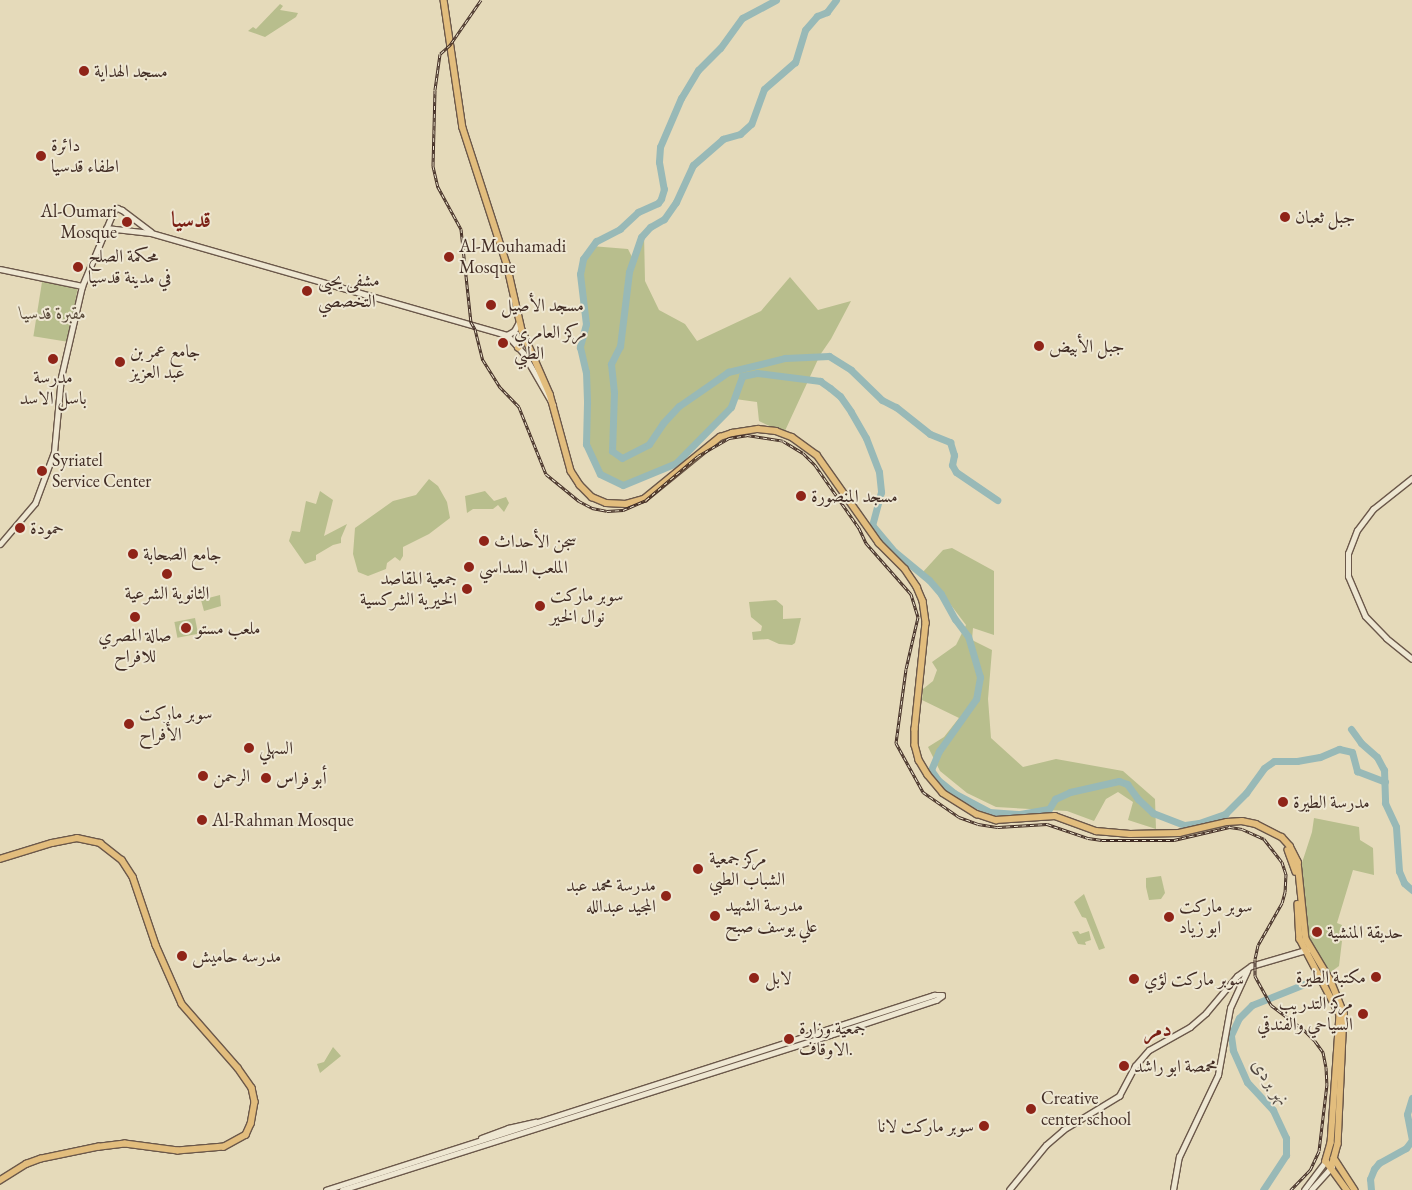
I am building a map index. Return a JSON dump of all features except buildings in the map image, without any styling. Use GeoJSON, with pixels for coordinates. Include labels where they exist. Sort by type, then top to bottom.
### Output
{"type":"FeatureCollection","features":[{"type":"Feature","properties":{"kind":"main road"},"geometry":{"type":"LineString","coordinates":[[444,0],[463,128],[507,264],[519,322],[554,407],[571,471],[592,497],[606,503],[626,504],[644,499],[710,443],[732,432],[758,429],[776,430],[792,437],[817,454],[879,543],[905,569],[917,587],[923,601],[926,624],[915,729],[917,753],[928,775],[939,789],[970,810],[996,820],[1060,817],[1087,828],[1112,833],[1179,833],[1235,822],[1249,822],[1267,829],[1286,841],[1298,862],[1303,924],[1308,949],[1340,1015],[1331,1143],[1326,1161],[1347,1190]]}},
{"type":"Feature","properties":{"kind":"main road"},"geometry":{"type":"LineString","coordinates":[[0,544],[35,503],[54,452],[61,377],[82,286],[106,228],[117,208],[151,233]]}},
{"type":"Feature","properties":{"kind":"main road"},"geometry":{"type":"LineString","coordinates":[[106,228],[151,233],[507,335],[518,348],[554,407]]}},
{"type":"Feature","properties":{"kind":"main road"},"geometry":{"type":"LineString","coordinates":[[0,269],[82,286]]}},
{"type":"Feature","properties":{"kind":"main road"},"geometry":{"type":"LineString","coordinates":[[507,335],[514,331],[519,322]]}},
{"type":"Feature","properties":{"kind":"main road"},"geometry":{"type":"LineString","coordinates":[[518,348],[525,338]]}},
{"type":"Feature","properties":{"kind":"main road"},"geometry":{"type":"LineString","coordinates":[[1412,478],[1373,509],[1357,530],[1348,553],[1348,576],[1365,616],[1386,638],[1412,660]]}},
{"type":"Feature","properties":{"kind":"main road"},"geometry":{"type":"LineString","coordinates":[[0,859],[64,839],[91,840],[112,850],[122,860],[133,877],[156,945],[182,1004],[238,1068],[252,1088],[255,1102],[251,1124],[246,1135],[224,1147],[178,1152],[135,1144],[99,1146],[41,1159],[27,1164],[0,1181]]}},
{"type":"Feature","properties":{"kind":"main road"},"geometry":{"type":"LineString","coordinates":[[1308,949],[1331,981],[1344,1012],[1335,1159],[1332,1167]]}},
{"type":"Feature","properties":{"kind":"main road"},"geometry":{"type":"LineString","coordinates":[[1328,1153],[1335,1159],[1355,1190]]}},
{"type":"Feature","properties":{"kind":"street"},"geometry":{"type":"LineString","coordinates":[[1009,1190],[1046,1145],[1063,1130],[1119,1096],[1135,1066],[1149,1050],[1190,1027],[1206,1013],[1237,976],[1251,966],[1308,949]]}},
{"type":"Feature","properties":{"kind":"street"},"geometry":{"type":"LineString","coordinates":[[1173,1190],[1179,1157],[1218,1075],[1230,1008],[1247,970]]}},
{"type":"Feature","properties":{"kind":"street"},"geometry":{"type":"LineString","coordinates":[[326,1190],[916,1000],[934,995],[943,995],[936,1000],[830,1035],[342,1190]]}},
{"type":"Feature","properties":{"kind":"street"},"geometry":{"type":"LineString","coordinates":[[1304,1190],[1326,1161]]}},
{"type":"Feature","properties":{"kind":"street"},"geometry":{"type":"LineString","coordinates":[[1311,1190],[1332,1167]]}},
{"type":"Feature","properties":{"kind":"green space"},"geometry":{"type":"Polygon","coordinates":[[[280,4],[283,6],[280,10],[298,13],[296,17],[265,37],[248,31],[253,27],[256,29],[280,4]]]}},
{"type":"Feature","properties":{"kind":"green space"},"geometry":{"type":"Polygon","coordinates":[[[644,233],[645,281],[659,310],[685,324],[697,341],[761,311],[790,277],[818,310],[851,301],[831,339],[820,355],[784,433],[759,421],[757,402],[735,399],[731,407],[676,463],[623,485],[600,474],[586,444],[586,372],[580,347],[586,324],[580,274],[583,259],[591,246],[628,249],[633,259],[644,233]]]}},
{"type":"Feature","properties":{"kind":"green space","name":"مقبرة قدسيا"},"geometry":{"type":"Polygon","coordinates":[[[42,282],[78,288],[69,342],[33,336],[42,282]]]}},
{"type":"Feature","properties":{"kind":"green space"},"geometry":{"type":"Polygon","coordinates":[[[429,479],[438,486],[447,502],[450,518],[429,534],[403,547],[403,556],[400,561],[395,557],[387,563],[386,569],[368,576],[358,572],[353,554],[355,528],[393,501],[416,495],[429,479]]]}},
{"type":"Feature","properties":{"kind":"green space"},"geometry":{"type":"Polygon","coordinates":[[[320,491],[333,500],[324,536],[347,524],[341,538],[341,543],[333,545],[316,555],[316,560],[305,564],[289,541],[292,531],[300,532],[306,501],[316,504],[320,491]]]}},
{"type":"Feature","properties":{"kind":"green space"},"geometry":{"type":"Polygon","coordinates":[[[485,491],[494,501],[506,497],[509,503],[504,512],[498,505],[493,509],[473,509],[467,513],[465,496],[485,491]]]}},
{"type":"Feature","properties":{"kind":"green space"},"geometry":{"type":"Polygon","coordinates":[[[952,548],[994,571],[994,635],[973,628],[972,640],[992,650],[988,699],[991,738],[1023,767],[1056,759],[1123,771],[1155,799],[1156,829],[1128,820],[1133,802],[1118,792],[1106,799],[1094,821],[1067,811],[996,807],[967,793],[940,771],[928,747],[944,737],[959,718],[922,700],[923,689],[933,681],[937,670],[932,662],[956,645],[966,625],[932,580],[922,573],[943,550],[952,548]]]}},
{"type":"Feature","properties":{"kind":"green space"},"geometry":{"type":"Polygon","coordinates":[[[220,595],[221,606],[204,611],[201,600],[220,595]]]}},
{"type":"Feature","properties":{"kind":"green space"},"geometry":{"type":"Polygon","coordinates":[[[776,600],[783,606],[783,619],[801,618],[795,643],[792,645],[779,644],[768,639],[753,640],[752,632],[761,631],[762,626],[751,617],[749,602],[776,600]]]}},
{"type":"Feature","properties":{"kind":"green space","name":"ملعب مستو"},"geometry":{"type":"Polygon","coordinates":[[[195,618],[198,634],[177,638],[174,622],[195,618]]]}},
{"type":"Feature","properties":{"kind":"green space"},"geometry":{"type":"Polygon","coordinates":[[[1314,818],[1359,827],[1360,840],[1373,848],[1374,875],[1353,870],[1337,923],[1342,925],[1337,940],[1342,941],[1339,966],[1328,974],[1307,939],[1300,869],[1312,832],[1314,818]]]}},
{"type":"Feature","properties":{"kind":"green space"},"geometry":{"type":"Polygon","coordinates":[[[1161,876],[1165,893],[1161,899],[1149,900],[1146,878],[1161,876]]]}},
{"type":"Feature","properties":{"kind":"green space"},"geometry":{"type":"Polygon","coordinates":[[[1084,894],[1105,948],[1099,950],[1086,918],[1082,917],[1074,902],[1084,894]]]}},
{"type":"Feature","properties":{"kind":"green space"},"geometry":{"type":"Polygon","coordinates":[[[1078,931],[1080,934],[1089,931],[1091,940],[1085,942],[1086,945],[1078,944],[1072,932],[1078,931]]]}},
{"type":"Feature","properties":{"kind":"green space"},"geometry":{"type":"Polygon","coordinates":[[[333,1047],[341,1056],[320,1073],[317,1064],[324,1062],[333,1047]]]}},
{"type":"Feature","properties":{"kind":"waterway"},"geometry":{"type":"LineString","coordinates":[[776,0],[742,18],[720,48],[698,70],[681,98],[660,147],[659,162],[664,189],[661,199],[658,203],[638,212],[620,229],[596,241],[583,259],[580,274],[586,324],[580,347],[586,372],[586,444],[600,474],[623,485],[676,463],[731,407],[742,376],[757,373],[820,381],[840,396],[866,438],[879,472],[881,492],[872,525],[895,552],[929,580],[941,594],[955,619],[968,636],[980,677],[976,699],[939,751],[931,770],[938,780],[954,793],[989,812],[1020,814],[1049,809],[1055,799],[1070,792],[1119,781],[1127,784],[1138,799],[1153,813],[1185,825],[1199,823],[1225,814],[1246,793],[1264,768],[1274,761],[1297,761],[1320,757],[1339,749],[1352,752],[1357,771],[1385,782]]}},
{"type":"Feature","properties":{"kind":"waterway"},"geometry":{"type":"LineString","coordinates":[[836,0],[827,12],[817,16],[805,30],[795,62],[764,89],[751,124],[740,134],[723,139],[693,165],[676,202],[664,219],[650,227],[641,237],[629,272],[620,346],[611,364],[614,392],[612,451],[622,458],[649,444],[663,423],[679,406],[728,372],[785,358],[829,356],[851,370],[882,400],[896,407],[930,434],[950,442],[954,455],[952,465],[956,472],[997,500]]}},
{"type":"Feature","properties":{"kind":"waterway"},"geometry":{"type":"LineString","coordinates":[[1351,729],[1361,743],[1377,757],[1384,770],[1385,803],[1396,827],[1399,871],[1404,883],[1412,890]]}},
{"type":"Feature","properties":{"kind":"waterway","name":"نهر بردى"},"geometry":{"type":"LineString","coordinates":[[1263,1190],[1286,1155],[1286,1138],[1273,1110],[1247,1082],[1233,1050],[1231,1035],[1239,1018],[1252,1005],[1319,978]]}},
{"type":"Feature","properties":{"kind":"waterway"},"geometry":{"type":"LineString","coordinates":[[1371,1190],[1370,1179],[1374,1169],[1379,1163],[1406,1148],[1412,1140],[1407,1114],[1412,1098]]}},
{"type":"Feature","properties":{"kind":"railway"},"geometry":{"type":"LineString","coordinates":[[481,0],[450,45],[440,54],[435,90],[433,166],[438,187],[461,229],[471,322],[475,329],[483,360],[499,386],[519,407],[546,474],[579,501],[592,508],[607,511],[623,510],[646,500],[698,456],[729,438],[747,435],[783,441],[803,453],[815,465],[859,528],[866,543],[911,594],[918,617],[906,669],[896,743],[923,792],[959,817],[978,824],[998,827],[1047,824],[1088,838],[1102,840],[1174,840],[1230,827],[1242,829],[1264,839],[1282,862],[1286,874],[1285,892],[1282,903],[1258,945],[1255,959],[1255,976],[1271,1005],[1302,1028],[1315,1041],[1323,1052],[1326,1067],[1327,1084],[1319,1151],[1310,1170],[1291,1190]]}},
{"type":"Feature","properties":{"kind":"place","name":"مسجد الهداية"},"geometry":{"type":"Point","coordinates":[84,71]}},
{"type":"Feature","properties":{"kind":"place","name":"دائرة اطفاء قدسيا"},"geometry":{"type":"Point","coordinates":[41,156]}},
{"type":"Feature","properties":{"kind":"place","name":"جبل ثعبان"},"geometry":{"type":"Point","coordinates":[1285,217]}},
{"type":"Feature","properties":{"kind":"place","name":"Al-Oumari Mosque"},"geometry":{"type":"Point","coordinates":[127,222]}},
{"type":"Feature","properties":{"kind":"place","name":"Al-Mouhamadi Mosque"},"geometry":{"type":"Point","coordinates":[449,257]}},
{"type":"Feature","properties":{"kind":"place","name":"محكمة الصلح في مدينة قدسيا"},"geometry":{"type":"Point","coordinates":[78,267]}},
{"type":"Feature","properties":{"kind":"place","name":"مشفى يحيى التخصصي"},"geometry":{"type":"Point","coordinates":[307,291]}},
{"type":"Feature","properties":{"kind":"place","name":"مسجد الأصيل"},"geometry":{"type":"Point","coordinates":[491,305]}},
{"type":"Feature","properties":{"kind":"place","name":"مركز العامري الطبي"},"geometry":{"type":"Point","coordinates":[503,343]}},
{"type":"Feature","properties":{"kind":"place","name":"جبل الأبيض"},"geometry":{"type":"Point","coordinates":[1039,346]}},
{"type":"Feature","properties":{"kind":"place","name":"مدرسة باسل الاسد"},"geometry":{"type":"Point","coordinates":[53,359]}},
{"type":"Feature","properties":{"kind":"place","name":"جامع عمر بن عبد العزيز"},"geometry":{"type":"Point","coordinates":[120,362]}},
{"type":"Feature","properties":{"kind":"place","name":"Syriatel Service Center"},"geometry":{"type":"Point","coordinates":[42,471]}},
{"type":"Feature","properties":{"kind":"place","name":"مسجد المنصورة"},"geometry":{"type":"Point","coordinates":[801,496]}},
{"type":"Feature","properties":{"kind":"place","name":"حمودة"},"geometry":{"type":"Point","coordinates":[20,528]}},
{"type":"Feature","properties":{"kind":"place","name":"سجن الأحداث"},"geometry":{"type":"Point","coordinates":[484,541]}},
{"type":"Feature","properties":{"kind":"place","name":"جامع الصحابة"},"geometry":{"type":"Point","coordinates":[133,554]}},
{"type":"Feature","properties":{"kind":"place","name":"الملعب السداسي"},"geometry":{"type":"Point","coordinates":[469,567]}},
{"type":"Feature","properties":{"kind":"place","name":"الثانوية الشرعية"},"geometry":{"type":"Point","coordinates":[167,574]}},
{"type":"Feature","properties":{"kind":"place","name":"جمعية المقاصد الخيرية الشركسية"},"geometry":{"type":"Point","coordinates":[467,589]}},
{"type":"Feature","properties":{"kind":"place","name":"سوبر ماركت نوال الخير"},"geometry":{"type":"Point","coordinates":[540,606]}},
{"type":"Feature","properties":{"kind":"place","name":"صالة المصري للافراح"},"geometry":{"type":"Point","coordinates":[135,617]}},
{"type":"Feature","properties":{"kind":"place","name":"ملعب مستو"},"geometry":{"type":"Point","coordinates":[186,628]}},
{"type":"Feature","properties":{"kind":"place","name":"سوبر ماركت الأفراح"},"geometry":{"type":"Point","coordinates":[129,724]}},
{"type":"Feature","properties":{"kind":"place","name":"السهلي"},"geometry":{"type":"Point","coordinates":[249,748]}},
{"type":"Feature","properties":{"kind":"place","name":"الرحمن"},"geometry":{"type":"Point","coordinates":[203,776]}},
{"type":"Feature","properties":{"kind":"place","name":"أبو فراس"},"geometry":{"type":"Point","coordinates":[266,778]}},
{"type":"Feature","properties":{"kind":"place","name":"مدرسة الطيرة"},"geometry":{"type":"Point","coordinates":[1283,802]}},
{"type":"Feature","properties":{"kind":"place","name":"Al-Rahman Mosque"},"geometry":{"type":"Point","coordinates":[202,820]}},
{"type":"Feature","properties":{"kind":"place","name":"مركز جمعية الشباب الطبي"},"geometry":{"type":"Point","coordinates":[698,869]}},
{"type":"Feature","properties":{"kind":"place","name":"مدرسة محمد عبد المجيد عبدالله"},"geometry":{"type":"Point","coordinates":[666,896]}},
{"type":"Feature","properties":{"kind":"place","name":"مدرسة الشهيد علي يوسف صبح"},"geometry":{"type":"Point","coordinates":[715,916]}},
{"type":"Feature","properties":{"kind":"place","name":"سوبر ماركت ابو زياد"},"geometry":{"type":"Point","coordinates":[1169,917]}},
{"type":"Feature","properties":{"kind":"place","name":"حديقة المنشية"},"geometry":{"type":"Point","coordinates":[1317,932]}},
{"type":"Feature","properties":{"kind":"place","name":"مدرسه حاميش"},"geometry":{"type":"Point","coordinates":[182,956]}},
{"type":"Feature","properties":{"kind":"place","name":"مكتبة الطيرة"},"geometry":{"type":"Point","coordinates":[1376,977]}},
{"type":"Feature","properties":{"kind":"place","name":"لابل"},"geometry":{"type":"Point","coordinates":[754,978]}},
{"type":"Feature","properties":{"kind":"place","name":"سوبر ماركت لؤي"},"geometry":{"type":"Point","coordinates":[1134,979]}},
{"type":"Feature","properties":{"kind":"place","name":"مركز التدريب السياحي والفندقي"},"geometry":{"type":"Point","coordinates":[1363,1014]}},
{"type":"Feature","properties":{"kind":"place","name":"جمعية وزارة الاوقاف."},"geometry":{"type":"Point","coordinates":[789,1039]}},
{"type":"Feature","properties":{"kind":"place","name":"محمصة ابو راشد"},"geometry":{"type":"Point","coordinates":[1124,1066]}},
{"type":"Feature","properties":{"kind":"place","name":"Creative center school"},"geometry":{"type":"Point","coordinates":[1031,1109]}},
{"type":"Feature","properties":{"kind":"place","name":"سوبر ماركت لانا"},"geometry":{"type":"Point","coordinates":[984,1126]}},
{"type":"Feature","properties":{"kind":"district","name":"قدسيا"},"geometry":{"type":"Point","coordinates":[191,220]}},
{"type":"Feature","properties":{"kind":"district","name":"دمر"},"geometry":{"type":"Point","coordinates":[1158,1029]}}]}
